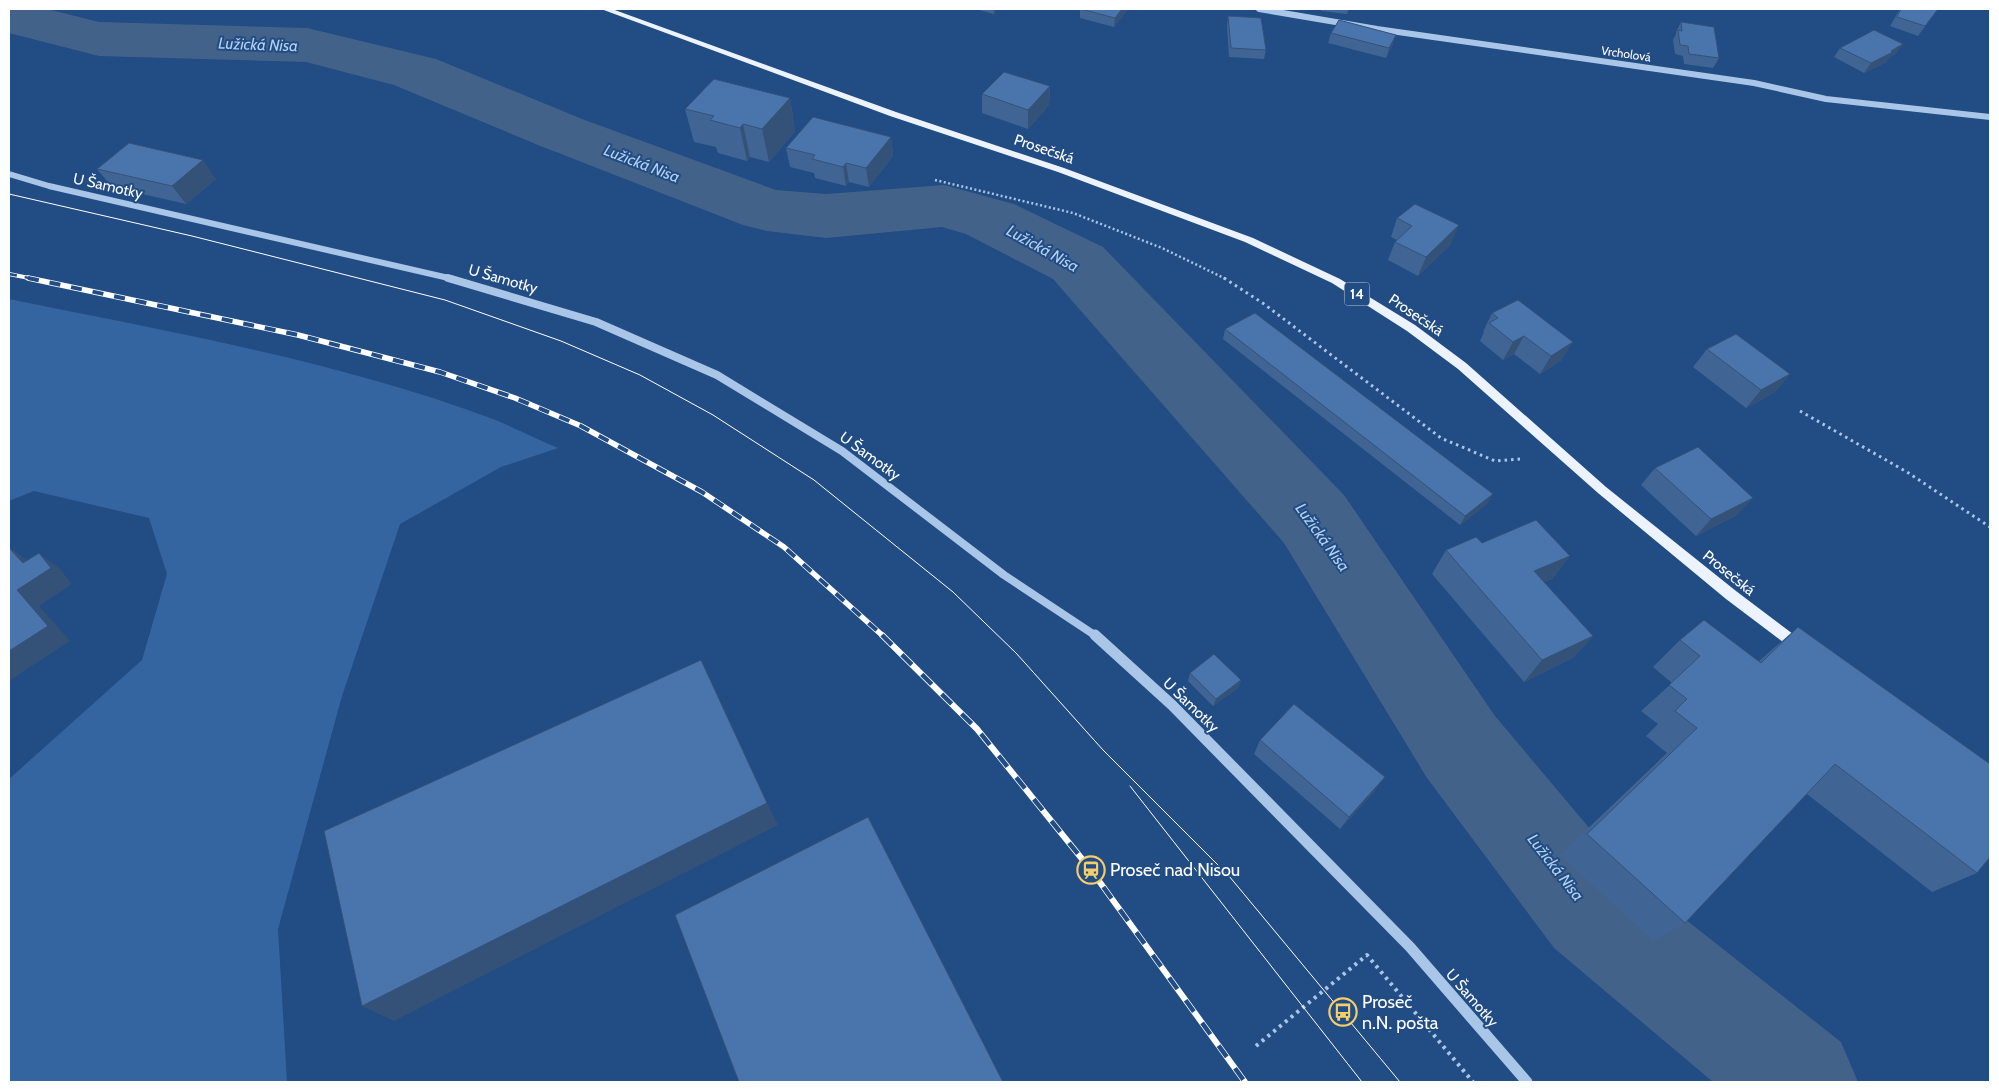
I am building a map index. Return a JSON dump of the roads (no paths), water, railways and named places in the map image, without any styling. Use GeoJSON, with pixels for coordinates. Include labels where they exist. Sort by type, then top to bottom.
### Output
{"type":"FeatureCollection","features":[{"type":"Feature","properties":{"kind":"main road","name":"Prosečská"},"geometry":{"type":"LineString","coordinates":[[605,9],[893,114],[1061,170],[1249,240],[1336,281],[1411,328],[1462,366],[1602,490],[1731,595],[1806,652]]}},
{"type":"Feature","properties":{"kind":"street","name":"Vrcholová"},"geometry":{"type":"LineString","coordinates":[[1259,9],[1425,36],[1754,83],[1826,98],[1990,117]]}},
{"type":"Feature","properties":{"kind":"street","name":"U Šamotky"},"geometry":{"type":"LineString","coordinates":[[9,174],[49,186],[319,250],[437,275],[513,296],[596,322],[717,375],[842,451],[1004,576],[1094,634],[1172,704],[1396,933],[1527,1082]]}},
{"type":"Feature","properties":{"kind":"waterway","name":"Lužická Nisa"},"geometry":{"type":"LineString","coordinates":[[9,16],[99,39],[307,45],[415,72],[560,132],[767,210],[826,216],[944,206],[990,219],[1078,263],[1314,519],[1461,747],[1591,911],[1801,1082]]}},
{"type":"Feature","properties":{"kind":"tram line"},"geometry":{"type":"LineString","coordinates":[[9,194],[192,236],[445,300],[561,341],[640,375],[713,415],[814,480],[953,592],[1016,653],[1103,750],[1229,876],[1400,1082]]}},
{"type":"Feature","properties":{"kind":"tram line"},"geometry":{"type":"LineString","coordinates":[[1130,786],[1362,1082]]}},
{"type":"Feature","properties":{"kind":"railway"},"geometry":{"type":"LineString","coordinates":[[9,274],[34,279]]}},
{"type":"Feature","properties":{"kind":"railway"},"geometry":{"type":"LineString","coordinates":[[28,278],[298,335],[440,372],[515,398],[581,426],[702,492],[784,547],[883,636]]}},
{"type":"Feature","properties":{"kind":"railway"},"geometry":{"type":"LineString","coordinates":[[882,635],[977,729],[1091,870],[1245,1082]]}},
{"type":"Feature","properties":{"kind":"place","name":"Proseč nad Nisou"},"geometry":{"type":"Point","coordinates":[1091,870]}},
{"type":"Feature","properties":{"kind":"place","name":"Proseč n.N. pošta"},"geometry":{"type":"Point","coordinates":[1343,1012]}}]}
